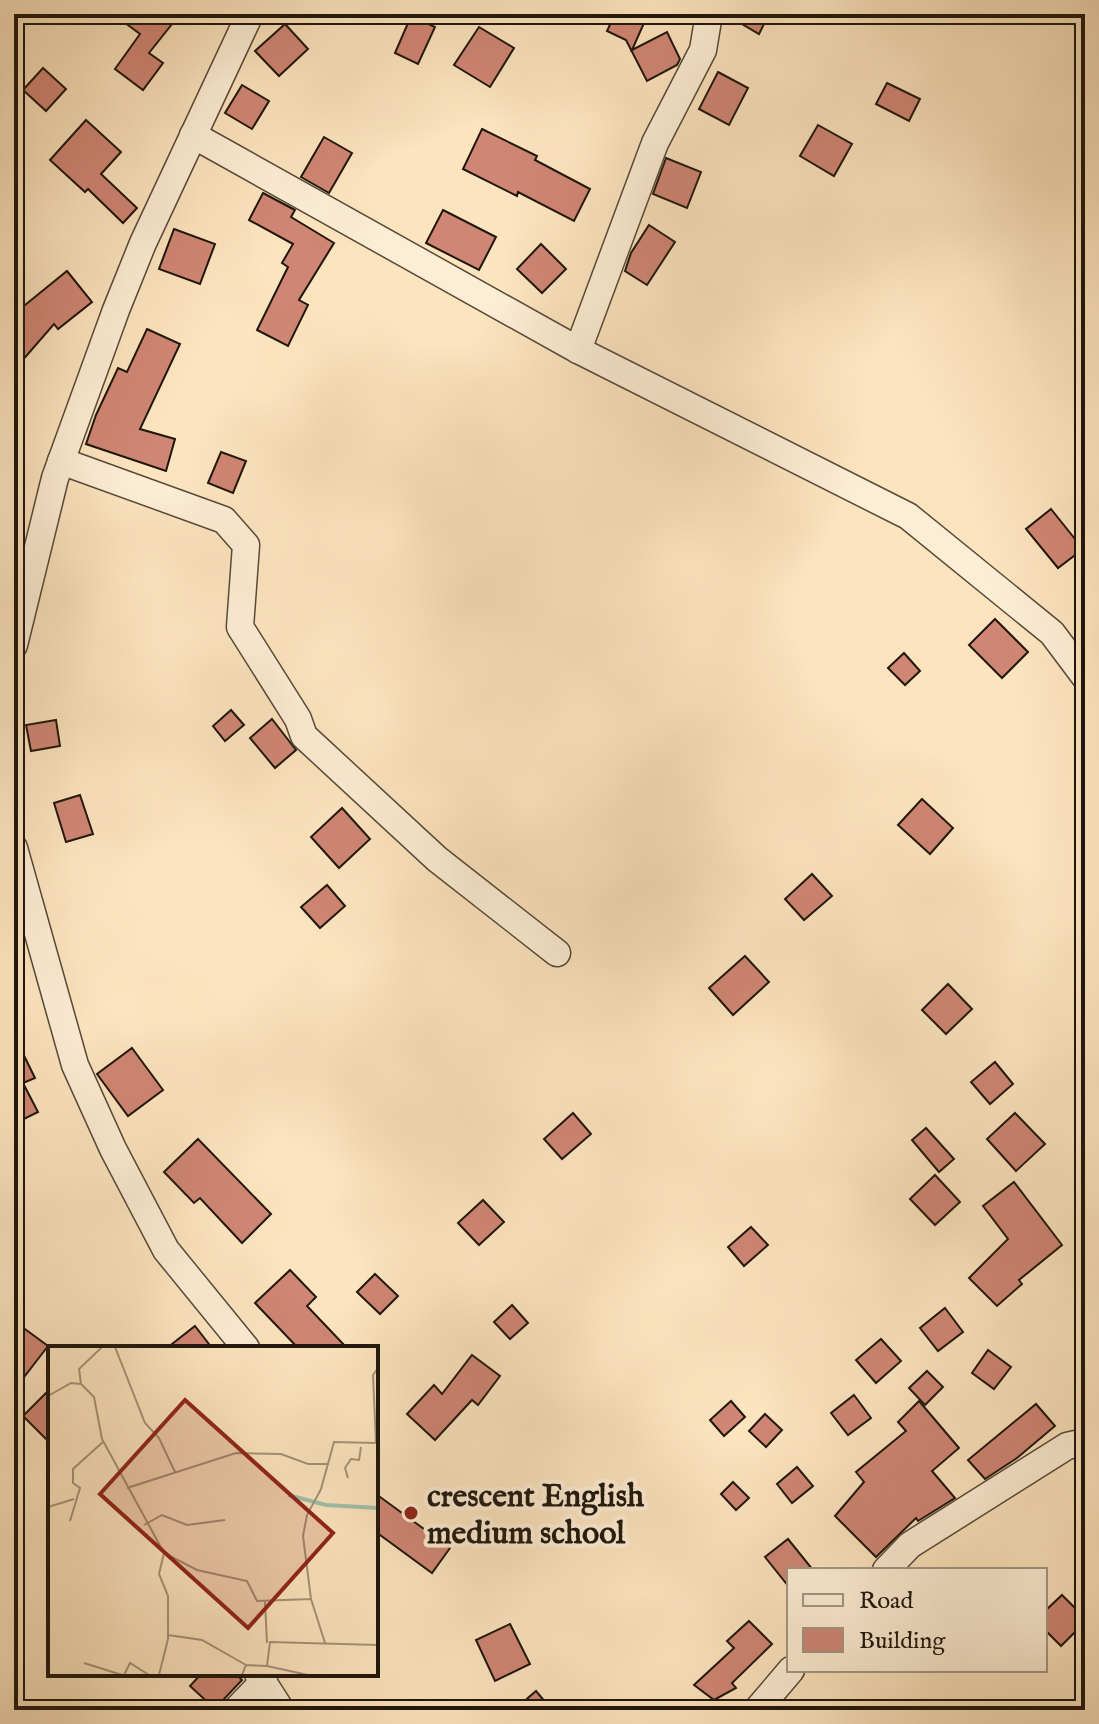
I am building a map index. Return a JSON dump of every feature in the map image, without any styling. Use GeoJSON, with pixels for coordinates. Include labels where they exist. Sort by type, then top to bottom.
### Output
{"type":"FeatureCollection","features":[{"type":"Feature","properties":{"kind":"street"},"geometry":{"type":"LineString","coordinates":[[14,645],[61,461],[143,243],[250,14]]}},
{"type":"Feature","properties":{"kind":"street"},"geometry":{"type":"LineString","coordinates":[[578,350],[655,143],[703,50],[709,14]]}},
{"type":"Feature","properties":{"kind":"street"},"geometry":{"type":"LineString","coordinates":[[193,135],[578,350],[908,516],[1052,633],[1085,677]]}},
{"type":"Feature","properties":{"kind":"street"},"geometry":{"type":"LineString","coordinates":[[61,461],[224,520],[246,545],[240,627],[298,719],[304,736],[437,859],[557,953]]}},
{"type":"Feature","properties":{"kind":"street"},"geometry":{"type":"LineString","coordinates":[[14,848],[75,1065],[113,1149],[166,1250],[244,1346]]}},
{"type":"Feature","properties":{"kind":"street"},"geometry":{"type":"LineString","coordinates":[[888,1568],[910,1545],[1067,1446],[1085,1442]]}},
{"type":"Feature","properties":{"kind":"street"},"geometry":{"type":"LineString","coordinates":[[757,1710],[789,1672]]}},
{"type":"Feature","properties":{"kind":"street"},"geometry":{"type":"LineString","coordinates":[[236,1710],[261,1678],[281,1710]]}},
{"type":"Feature","properties":{"kind":"building"},"geometry":{"type":"Polygon","coordinates":[[[113,14],[180,14],[149,53],[163,63],[143,90],[115,69],[140,34],[113,14]]]}},
{"type":"Feature","properties":{"kind":"building"},"geometry":{"type":"Polygon","coordinates":[[[615,14],[625,14],[644,23],[632,50],[667,32],[680,59],[677,65],[647,81],[626,40],[607,31],[615,14]]]}},
{"type":"Feature","properties":{"kind":"building"},"geometry":{"type":"Polygon","coordinates":[[[725,14],[769,14],[759,34],[725,14]]]}},
{"type":"Feature","properties":{"kind":"building"},"geometry":{"type":"Polygon","coordinates":[[[411,16],[435,27],[418,64],[395,53],[411,16]]]}},
{"type":"Feature","properties":{"kind":"building"},"geometry":{"type":"Polygon","coordinates":[[[285,24],[308,49],[279,76],[255,51],[285,24]]]}},
{"type":"Feature","properties":{"kind":"building"},"geometry":{"type":"Polygon","coordinates":[[[479,27],[514,48],[490,87],[454,65],[479,27]]]}},
{"type":"Feature","properties":{"kind":"building"},"geometry":{"type":"Polygon","coordinates":[[[43,68],[66,89],[46,111],[23,90],[43,68]]]}},
{"type":"Feature","properties":{"kind":"building"},"geometry":{"type":"Polygon","coordinates":[[[718,72],[748,88],[729,125],[699,109],[718,72]]]}},
{"type":"Feature","properties":{"kind":"building"},"geometry":{"type":"Polygon","coordinates":[[[887,83],[920,99],[909,121],[876,104],[887,83]]]}},
{"type":"Feature","properties":{"kind":"building"},"geometry":{"type":"Polygon","coordinates":[[[242,85],[269,101],[252,129],[225,113],[242,85]]]}},
{"type":"Feature","properties":{"kind":"building"},"geometry":{"type":"Polygon","coordinates":[[[86,120],[121,152],[101,174],[137,208],[123,223],[88,189],[85,192],[50,160],[86,120]]]}},
{"type":"Feature","properties":{"kind":"building"},"geometry":{"type":"Polygon","coordinates":[[[818,125],[852,144],[834,176],[800,156],[818,125]]]}},
{"type":"Feature","properties":{"kind":"building"},"geometry":{"type":"Polygon","coordinates":[[[482,129],[537,156],[535,160],[590,189],[574,221],[518,192],[517,196],[463,169],[482,129]]]}},
{"type":"Feature","properties":{"kind":"building"},"geometry":{"type":"Polygon","coordinates":[[[324,137],[352,153],[329,193],[301,177],[324,137]]]}},
{"type":"Feature","properties":{"kind":"building"},"geometry":{"type":"Polygon","coordinates":[[[666,158],[701,172],[687,208],[653,194],[666,158]]]}},
{"type":"Feature","properties":{"kind":"building"},"geometry":{"type":"Polygon","coordinates":[[[263,193],[295,210],[291,217],[334,243],[299,300],[308,305],[288,346],[257,330],[288,267],[282,263],[293,244],[249,220],[263,193]]]}},
{"type":"Feature","properties":{"kind":"building"},"geometry":{"type":"Polygon","coordinates":[[[443,210],[496,237],[479,270],[426,243],[443,210]]]}},
{"type":"Feature","properties":{"kind":"building"},"geometry":{"type":"Polygon","coordinates":[[[649,225],[675,242],[647,285],[625,271],[631,253],[649,225]]]}},
{"type":"Feature","properties":{"kind":"building"},"geometry":{"type":"Polygon","coordinates":[[[174,229],[215,244],[200,284],[159,269],[174,229]]]}},
{"type":"Feature","properties":{"kind":"building"},"geometry":{"type":"Polygon","coordinates":[[[541,244],[566,269],[542,293],[517,269],[541,244]]]}},
{"type":"Feature","properties":{"kind":"building"},"geometry":{"type":"Polygon","coordinates":[[[67,271],[92,302],[58,329],[54,324],[14,370],[14,314],[67,271]]]}},
{"type":"Feature","properties":{"kind":"building"},"geometry":{"type":"Polygon","coordinates":[[[147,329],[180,344],[140,429],[175,439],[166,471],[86,444],[118,368],[127,372],[147,329]]]}},
{"type":"Feature","properties":{"kind":"building"},"geometry":{"type":"Polygon","coordinates":[[[221,452],[246,461],[233,493],[208,483],[221,452]]]}},
{"type":"Feature","properties":{"kind":"building"},"geometry":{"type":"Polygon","coordinates":[[[1051,509],[1083,549],[1058,568],[1026,529],[1051,509]]]}},
{"type":"Feature","properties":{"kind":"building"},"geometry":{"type":"Polygon","coordinates":[[[995,619],[1028,652],[1002,678],[969,645],[995,619]]]}},
{"type":"Feature","properties":{"kind":"building"},"geometry":{"type":"Polygon","coordinates":[[[904,653],[920,671],[905,685],[888,668],[904,653]]]}},
{"type":"Feature","properties":{"kind":"building"},"geometry":{"type":"Polygon","coordinates":[[[231,710],[244,725],[225,741],[213,726],[231,710]]]}},
{"type":"Feature","properties":{"kind":"building"},"geometry":{"type":"Polygon","coordinates":[[[272,719],[296,750],[275,768],[250,738],[272,719]]]}},
{"type":"Feature","properties":{"kind":"building"},"geometry":{"type":"Polygon","coordinates":[[[56,720],[60,746],[31,751],[26,725],[56,720]]]}},
{"type":"Feature","properties":{"kind":"building"},"geometry":{"type":"Polygon","coordinates":[[[80,795],[93,834],[66,842],[54,803],[80,795]]]}},
{"type":"Feature","properties":{"kind":"building"},"geometry":{"type":"Polygon","coordinates":[[[922,799],[953,828],[930,854],[898,825],[922,799]]]}},
{"type":"Feature","properties":{"kind":"building"},"geometry":{"type":"Polygon","coordinates":[[[342,808],[370,839],[339,868],[311,837],[342,808]]]}},
{"type":"Feature","properties":{"kind":"building"},"geometry":{"type":"Polygon","coordinates":[[[812,874],[832,896],[804,920],[785,899],[812,874]]]}},
{"type":"Feature","properties":{"kind":"building"},"geometry":{"type":"Polygon","coordinates":[[[327,885],[345,906],[320,928],[301,907],[327,885]]]}},
{"type":"Feature","properties":{"kind":"building"},"geometry":{"type":"Polygon","coordinates":[[[745,956],[769,982],[733,1015],[709,988],[745,956]]]}},
{"type":"Feature","properties":{"kind":"building"},"geometry":{"type":"Polygon","coordinates":[[[948,984],[972,1009],[946,1034],[922,1010],[948,984]]]}},
{"type":"Feature","properties":{"kind":"building"},"geometry":{"type":"Polygon","coordinates":[[[14,1035],[35,1078],[23,1083],[38,1112],[24,1119],[14,1099],[14,1035]]]}},
{"type":"Feature","properties":{"kind":"building"},"geometry":{"type":"Polygon","coordinates":[[[132,1048],[163,1090],[128,1116],[97,1074],[132,1048]]]}},
{"type":"Feature","properties":{"kind":"building"},"geometry":{"type":"Polygon","coordinates":[[[995,1062],[1013,1084],[990,1104],[971,1082],[995,1062]]]}},
{"type":"Feature","properties":{"kind":"building"},"geometry":{"type":"Polygon","coordinates":[[[573,1113],[591,1134],[562,1159],[544,1139],[573,1113]]]}},
{"type":"Feature","properties":{"kind":"building"},"geometry":{"type":"Polygon","coordinates":[[[1015,1113],[1045,1144],[1016,1171],[987,1139],[1015,1113]]]}},
{"type":"Feature","properties":{"kind":"building"},"geometry":{"type":"Polygon","coordinates":[[[926,1128],[954,1159],[939,1172],[912,1140],[926,1128]]]}},
{"type":"Feature","properties":{"kind":"building"},"geometry":{"type":"Polygon","coordinates":[[[198,1139],[271,1214],[242,1243],[200,1198],[194,1203],[164,1172],[198,1139]]]}},
{"type":"Feature","properties":{"kind":"building"},"geometry":{"type":"Polygon","coordinates":[[[935,1175],[960,1202],[935,1225],[910,1199],[935,1175]]]}},
{"type":"Feature","properties":{"kind":"building"},"geometry":{"type":"Polygon","coordinates":[[[1014,1182],[1062,1245],[1019,1280],[1022,1284],[997,1306],[969,1278],[1008,1239],[983,1206],[1014,1182]]]}},
{"type":"Feature","properties":{"kind":"building"},"geometry":{"type":"Polygon","coordinates":[[[483,1200],[504,1222],[479,1245],[458,1223],[483,1200]]]}},
{"type":"Feature","properties":{"kind":"building"},"geometry":{"type":"Polygon","coordinates":[[[751,1227],[768,1245],[744,1266],[728,1247],[751,1227]]]}},
{"type":"Feature","properties":{"kind":"building"},"geometry":{"type":"Polygon","coordinates":[[[290,1270],[316,1297],[307,1306],[345,1346],[296,1346],[255,1303],[290,1270]]]}},
{"type":"Feature","properties":{"kind":"building"},"geometry":{"type":"Polygon","coordinates":[[[375,1274],[398,1296],[380,1314],[357,1292],[375,1274]]]}},
{"type":"Feature","properties":{"kind":"building"},"geometry":{"type":"Polygon","coordinates":[[[512,1305],[528,1323],[510,1339],[494,1322],[512,1305]]]}},
{"type":"Feature","properties":{"kind":"building"},"geometry":{"type":"Polygon","coordinates":[[[945,1308],[963,1332],[938,1351],[920,1328],[945,1308]]]}},
{"type":"Feature","properties":{"kind":"building"},"geometry":{"type":"Polygon","coordinates":[[[14,1321],[48,1346],[14,1390],[14,1321]]]}},
{"type":"Feature","properties":{"kind":"building"},"geometry":{"type":"Polygon","coordinates":[[[195,1326],[210,1346],[170,1346],[195,1326]]]}},
{"type":"Feature","properties":{"kind":"building"},"geometry":{"type":"Polygon","coordinates":[[[881,1339],[901,1361],[876,1383],[856,1360],[881,1339]]]}},
{"type":"Feature","properties":{"kind":"building"},"geometry":{"type":"Polygon","coordinates":[[[988,1350],[1011,1367],[994,1389],[972,1373],[988,1350]]]}},
{"type":"Feature","properties":{"kind":"building"},"geometry":{"type":"Polygon","coordinates":[[[472,1355],[500,1376],[478,1405],[472,1400],[435,1440],[407,1414],[434,1385],[442,1394],[472,1355]]]}},
{"type":"Feature","properties":{"kind":"building"},"geometry":{"type":"Polygon","coordinates":[[[927,1371],[943,1387],[925,1405],[909,1388],[927,1371]]]}},
{"type":"Feature","properties":{"kind":"building"},"geometry":{"type":"Polygon","coordinates":[[[48,1391],[48,1441],[23,1416],[48,1391]]]}},
{"type":"Feature","properties":{"kind":"building"},"geometry":{"type":"Polygon","coordinates":[[[854,1395],[871,1418],[848,1435],[831,1413],[854,1395]]]}},
{"type":"Feature","properties":{"kind":"building"},"geometry":{"type":"Polygon","coordinates":[[[731,1401],[745,1417],[724,1436],[710,1420],[731,1401]]]}},
{"type":"Feature","properties":{"kind":"building"},"geometry":{"type":"Polygon","coordinates":[[[919,1401],[959,1448],[932,1471],[955,1498],[918,1521],[916,1518],[876,1557],[835,1516],[864,1482],[856,1472],[906,1431],[898,1422],[919,1401]]]}},
{"type":"Feature","properties":{"kind":"building"},"geometry":{"type":"Polygon","coordinates":[[[1036,1404],[1055,1426],[1017,1458],[985,1479],[968,1460],[1036,1404]]]}},
{"type":"Feature","properties":{"kind":"building"},"geometry":{"type":"Polygon","coordinates":[[[765,1414],[782,1430],[766,1447],[749,1431],[765,1414]]]}},
{"type":"Feature","properties":{"kind":"building"},"geometry":{"type":"Polygon","coordinates":[[[797,1467],[813,1486],[792,1503],[777,1484],[797,1467]]]}},
{"type":"Feature","properties":{"kind":"building"},"geometry":{"type":"Polygon","coordinates":[[[733,1482],[749,1498],[736,1510],[721,1494],[733,1482]]]}},
{"type":"Feature","properties":{"kind":"building"},"geometry":{"type":"Polygon","coordinates":[[[378,1495],[450,1548],[432,1573],[378,1533],[378,1495]]]}},
{"type":"Feature","properties":{"kind":"building"},"geometry":{"type":"Polygon","coordinates":[[[788,1539],[811,1568],[787,1568],[787,1584],[765,1557],[788,1539]]]}},
{"type":"Feature","properties":{"kind":"building"},"geometry":{"type":"Polygon","coordinates":[[[1062,1595],[1085,1618],[1085,1622],[1061,1646],[1047,1632],[1047,1609],[1062,1595]]]}},
{"type":"Feature","properties":{"kind":"building"},"geometry":{"type":"Polygon","coordinates":[[[749,1621],[772,1644],[732,1683],[736,1688],[714,1700],[694,1685],[734,1648],[727,1641],[749,1621]]]}},
{"type":"Feature","properties":{"kind":"building"},"geometry":{"type":"Polygon","coordinates":[[[510,1624],[530,1664],[495,1681],[476,1640],[510,1624]]]}},
{"type":"Feature","properties":{"kind":"building"},"geometry":{"type":"Polygon","coordinates":[[[199,1676],[238,1676],[242,1680],[216,1710],[190,1686],[199,1676]]]}},
{"type":"Feature","properties":{"kind":"building"},"geometry":{"type":"Polygon","coordinates":[[[536,1691],[552,1710],[514,1710],[536,1691]]]}},
{"type":"Feature","properties":{"kind":"place","name":"crescent English medium school"},"geometry":{"type":"Point","coordinates":[411,1513]}}]}
